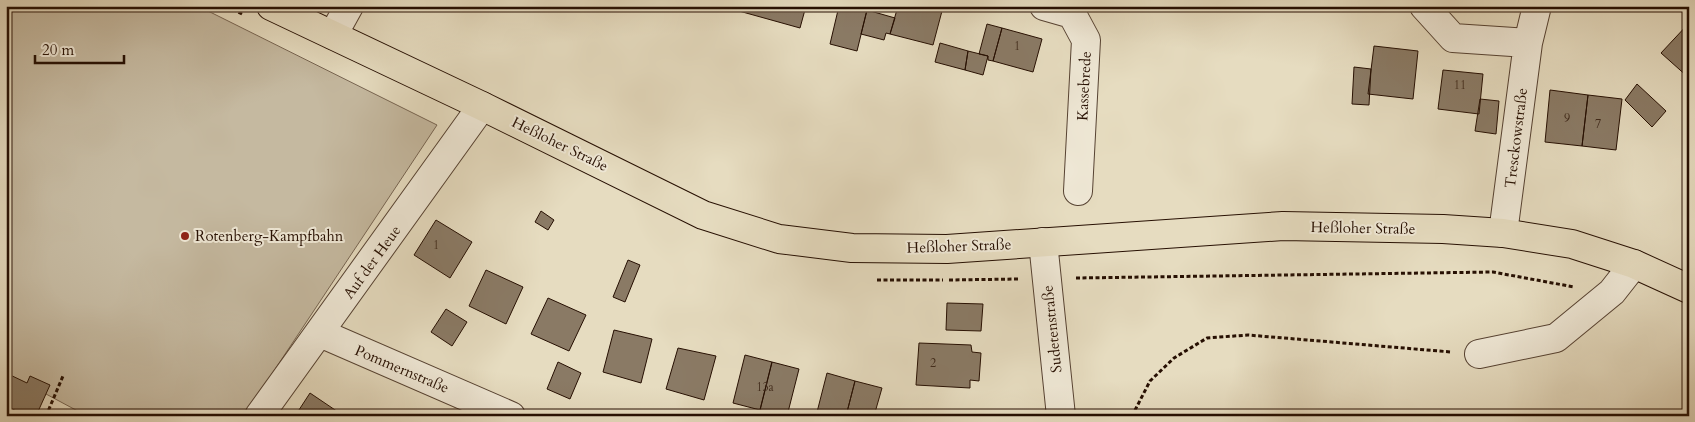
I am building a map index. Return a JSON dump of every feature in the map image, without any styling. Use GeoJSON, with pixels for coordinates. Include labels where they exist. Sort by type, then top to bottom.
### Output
{"type":"FeatureCollection","features":[{"type":"Feature","properties":{"kind":"main road","name":"Heßloher Straße"},"geometry":{"type":"LineString","coordinates":[[271,6],[482,106],[703,215],[779,239],[852,248],[947,249],[1283,226],[1503,233],[1572,244],[1634,264],[1689,289]]}},
{"type":"Feature","properties":{"kind":"street"},"geometry":{"type":"LineString","coordinates":[[333,35],[349,6]]}},
{"type":"Feature","properties":{"kind":"street","name":"Kassebrede"},"geometry":{"type":"LineString","coordinates":[[1044,6],[1072,14],[1086,40],[1078,191]]}},
{"type":"Feature","properties":{"kind":"street"},"geometry":{"type":"LineString","coordinates":[[1424,6],[1453,38],[1528,43]]}},
{"type":"Feature","properties":{"kind":"street","name":"Tresckowstraße"},"geometry":{"type":"LineString","coordinates":[[1503,233],[1528,43],[1538,6]]}},
{"type":"Feature","properties":{"kind":"street","name":"Auf der Heue"},"geometry":{"type":"LineString","coordinates":[[259,416],[482,106]]}},
{"type":"Feature","properties":{"kind":"street","name":"Sudetenstraße"},"geometry":{"type":"LineString","coordinates":[[1043,242],[1062,416]]}},
{"type":"Feature","properties":{"kind":"street"},"geometry":{"type":"LineString","coordinates":[[1479,354],[1556,338],[1612,292],[1634,264]]}},
{"type":"Feature","properties":{"kind":"street","name":"Pommernstraße"},"geometry":{"type":"LineString","coordinates":[[320,333],[510,416]]}},
{"type":"Feature","properties":{"kind":"path"},"geometry":{"type":"LineString","coordinates":[[1132,416],[1150,381],[1174,358],[1208,338],[1248,335],[1479,354]]}},
{"type":"Feature","properties":{"kind":"path"},"geometry":{"type":"LineString","coordinates":[[46,416],[63,376]]}},
{"type":"Feature","properties":{"kind":"shaded area","name":"Rotenberg-Kampfbahn"},"geometry":{"type":"Polygon","coordinates":[[[6,6],[198,6],[437,125],[244,416],[87,416],[46,394],[27,416],[6,406],[6,6]]]}},
{"type":"Feature","properties":{"kind":"building"},"geometry":{"type":"Polygon","coordinates":[[[721,6],[806,6],[800,28],[721,6]]]}},
{"type":"Feature","properties":{"kind":"building"},"geometry":{"type":"Polygon","coordinates":[[[839,6],[851,6],[867,10],[857,51],[830,44],[839,6]]]}},
{"type":"Feature","properties":{"kind":"building"},"geometry":{"type":"Polygon","coordinates":[[[898,6],[923,6],[942,11],[933,45],[890,34],[898,6]]]}},
{"type":"Feature","properties":{"kind":"building"},"geometry":{"type":"Polygon","coordinates":[[[867,10],[895,18],[890,34],[886,33],[884,40],[861,34],[867,10]]]}},
{"type":"Feature","properties":{"kind":"building"},"geometry":{"type":"Polygon","coordinates":[[[1689,23],[1689,78],[1661,53],[1689,23]]]}},
{"type":"Feature","properties":{"kind":"building"},"geometry":{"type":"Polygon","coordinates":[[[987,24],[1002,28],[993,61],[988,60],[988,56],[979,54],[987,24]]]}},
{"type":"Feature","properties":{"kind":"building"},"geometry":{"type":"Polygon","coordinates":[[[1002,28],[1042,39],[1033,72],[993,61],[1002,28]]]}},
{"type":"Feature","properties":{"kind":"building"},"geometry":{"type":"Polygon","coordinates":[[[940,43],[968,51],[965,70],[935,62],[940,43]]]}},
{"type":"Feature","properties":{"kind":"building"},"geometry":{"type":"Polygon","coordinates":[[[1374,46],[1418,51],[1413,99],[1368,94],[1374,46]]]}},
{"type":"Feature","properties":{"kind":"building"},"geometry":{"type":"Polygon","coordinates":[[[968,51],[988,56],[983,75],[965,70],[968,51]]]}},
{"type":"Feature","properties":{"kind":"building"},"geometry":{"type":"Polygon","coordinates":[[[1354,67],[1371,69],[1369,105],[1352,104],[1354,67]]]}},
{"type":"Feature","properties":{"kind":"building"},"geometry":{"type":"Polygon","coordinates":[[[1443,70],[1483,74],[1479,114],[1438,109],[1443,70]]]}},
{"type":"Feature","properties":{"kind":"building"},"geometry":{"type":"Polygon","coordinates":[[[1637,84],[1666,111],[1652,127],[1625,100],[1637,84]]]}},
{"type":"Feature","properties":{"kind":"building"},"geometry":{"type":"Polygon","coordinates":[[[1550,90],[1588,95],[1582,146],[1545,142],[1550,90]]]}},
{"type":"Feature","properties":{"kind":"building"},"geometry":{"type":"Polygon","coordinates":[[[1588,95],[1622,99],[1616,150],[1582,146],[1588,95]]]}},
{"type":"Feature","properties":{"kind":"building"},"geometry":{"type":"Polygon","coordinates":[[[1480,99],[1499,101],[1496,134],[1475,131],[1480,99]]]}},
{"type":"Feature","properties":{"kind":"building"},"geometry":{"type":"Polygon","coordinates":[[[541,211],[554,220],[548,230],[535,222],[541,211]]]}},
{"type":"Feature","properties":{"kind":"building"},"geometry":{"type":"Polygon","coordinates":[[[436,220],[472,242],[450,278],[414,255],[436,220]]]}},
{"type":"Feature","properties":{"kind":"building"},"geometry":{"type":"Polygon","coordinates":[[[628,260],[640,265],[625,302],[613,297],[628,260]]]}},
{"type":"Feature","properties":{"kind":"building"},"geometry":{"type":"Polygon","coordinates":[[[486,270],[523,287],[506,324],[469,306],[486,270]]]}},
{"type":"Feature","properties":{"kind":"building"},"geometry":{"type":"Polygon","coordinates":[[[548,298],[586,315],[569,351],[531,334],[548,298]]]}},
{"type":"Feature","properties":{"kind":"building"},"geometry":{"type":"Polygon","coordinates":[[[947,303],[983,304],[981,331],[946,330],[947,303]]]}},
{"type":"Feature","properties":{"kind":"building"},"geometry":{"type":"Polygon","coordinates":[[[446,309],[467,322],[452,346],[431,332],[446,309]]]}},
{"type":"Feature","properties":{"kind":"building"},"geometry":{"type":"Polygon","coordinates":[[[614,330],[652,339],[641,383],[603,372],[614,330]]]}},
{"type":"Feature","properties":{"kind":"building"},"geometry":{"type":"Polygon","coordinates":[[[919,343],[971,345],[972,352],[981,353],[979,381],[970,380],[970,388],[916,385],[919,343]]]}},
{"type":"Feature","properties":{"kind":"building"},"geometry":{"type":"Polygon","coordinates":[[[678,348],[716,356],[704,400],[666,389],[678,348]]]}},
{"type":"Feature","properties":{"kind":"building"},"geometry":{"type":"Polygon","coordinates":[[[745,355],[772,362],[760,410],[733,403],[745,355]]]}},
{"type":"Feature","properties":{"kind":"building"},"geometry":{"type":"Polygon","coordinates":[[[558,362],[581,373],[570,399],[547,389],[558,362]]]}},
{"type":"Feature","properties":{"kind":"building"},"geometry":{"type":"Polygon","coordinates":[[[772,362],[799,369],[787,416],[760,410],[772,362]]]}},
{"type":"Feature","properties":{"kind":"building"},"geometry":{"type":"Polygon","coordinates":[[[6,373],[27,383],[30,376],[50,385],[36,416],[27,416],[6,406],[6,373]]]}},
{"type":"Feature","properties":{"kind":"building"},"geometry":{"type":"Polygon","coordinates":[[[827,373],[855,381],[846,416],[816,416],[827,373]]]}},
{"type":"Feature","properties":{"kind":"building"},"geometry":{"type":"Polygon","coordinates":[[[855,381],[882,388],[874,416],[846,416],[855,381]]]}},
{"type":"Feature","properties":{"kind":"building"},"geometry":{"type":"Polygon","coordinates":[[[310,393],[344,416],[295,416],[310,393]]]}},
{"type":"Feature","properties":{"kind":"place","name":"Rotenberg-Kampfbahn"},"geometry":{"type":"Point","coordinates":[185,236]}}]}
